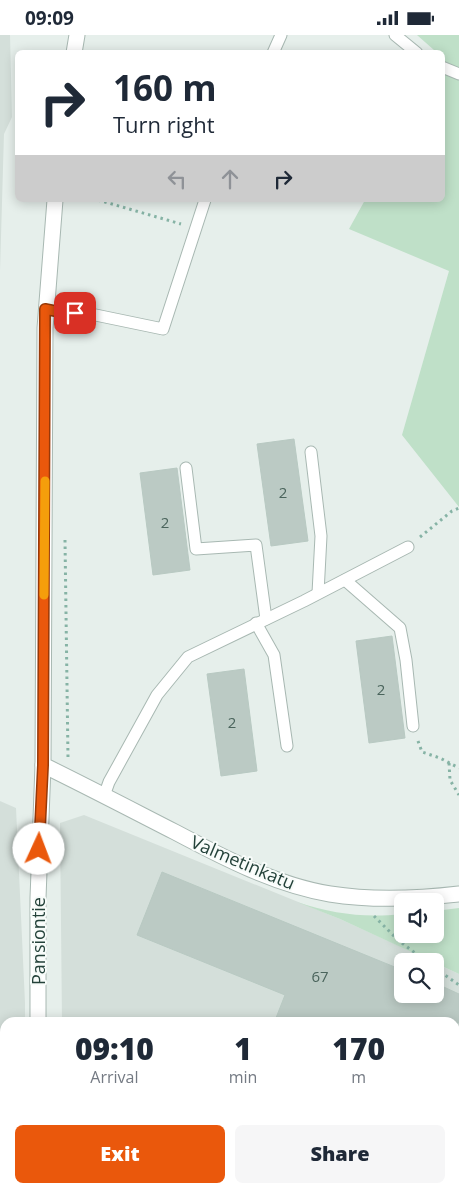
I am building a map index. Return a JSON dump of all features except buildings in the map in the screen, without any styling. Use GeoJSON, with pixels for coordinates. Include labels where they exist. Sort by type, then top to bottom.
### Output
{"type":"FeatureCollection","features":[{"type":"Feature","properties":{"kind":"street"},"geometry":{"type":"LineString","coordinates":[[74,50],[77,35]]}},
{"type":"Feature","properties":{"kind":"street","name":"Pansiontie"},"geometry":{"type":"LineString","coordinates":[[38,1017],[38,898],[43,765],[45,309],[55,202]]}},
{"type":"Feature","properties":{"kind":"street","name":"Valmetinkatu"},"geometry":{"type":"LineString","coordinates":[[43,765],[221,856],[310,890],[356,898],[401,899],[459,894]]}},
{"type":"Feature","properties":{"kind":"lane"},"geometry":{"type":"LineString","coordinates":[[274,50],[281,35]]}},
{"type":"Feature","properties":{"kind":"lane"},"geometry":{"type":"LineString","coordinates":[[394,35],[412,50]]}},
{"type":"Feature","properties":{"kind":"lane"},"geometry":{"type":"LineString","coordinates":[[445,68],[459,73]]}},
{"type":"Feature","properties":{"kind":"lane"},"geometry":{"type":"LineString","coordinates":[[45,309],[65,313],[86,313],[163,329],[203,202]]}},
{"type":"Feature","properties":{"kind":"lane"},"geometry":{"type":"LineString","coordinates":[[311,452],[322,536],[318,593]]}},
{"type":"Feature","properties":{"kind":"lane"},"geometry":{"type":"LineString","coordinates":[[186,468],[196,549],[256,545],[261,621],[274,655],[287,746]]}},
{"type":"Feature","properties":{"kind":"lane"},"geometry":{"type":"LineString","coordinates":[[104,796],[109,782],[157,695],[188,657],[408,547]]}},
{"type":"Feature","properties":{"kind":"lane"},"geometry":{"type":"LineString","coordinates":[[345,580],[400,628],[406,660],[413,726]]}},
{"type":"Feature","properties":{"kind":"path"},"geometry":{"type":"LineString","coordinates":[[105,202],[196,227]]}},
{"type":"Feature","properties":{"kind":"path"},"geometry":{"type":"LineString","coordinates":[[408,547],[452,511],[459,508]]}},
{"type":"Feature","properties":{"kind":"path"},"geometry":{"type":"LineString","coordinates":[[413,726],[422,752],[440,757],[459,769]]}},
{"type":"Feature","properties":{"kind":"path"},"geometry":{"type":"LineString","coordinates":[[449,762],[450,780],[459,795]]}},
{"type":"Feature","properties":{"kind":"path"},"geometry":{"type":"LineString","coordinates":[[356,898],[399,941],[415,953]]}},
{"type":"Feature","properties":{"kind":"path"},"geometry":{"type":"LineString","coordinates":[[444,974],[459,985]]}},
{"type":"Feature","properties":{"kind":"shaded area"},"geometry":{"type":"Polygon","coordinates":[[[0,35],[10,35],[12,117],[4,134],[0,271],[0,35]]]}},
{"type":"Feature","properties":{"kind":"shaded area"},"geometry":{"type":"Polygon","coordinates":[[[0,801],[16,808],[25,1017],[0,1017],[0,801]]]}},
{"type":"Feature","properties":{"kind":"shaded area"},"geometry":{"type":"Polygon","coordinates":[[[84,815],[340,919],[414,953],[394,953],[394,1003],[444,1003],[444,967],[459,974],[459,1017],[62,1017],[60,823],[84,815]]]}},
{"type":"Feature","properties":{"kind":"green space"},"geometry":{"type":"Polygon","coordinates":[[[417,35],[459,35],[459,507],[402,435],[449,271],[349,229],[364,202],[445,202],[445,50],[434,50],[417,35]]]}},
{"type":"Feature","properties":{"kind":"green space"},"geometry":{"type":"Polygon","coordinates":[[[297,902],[349,914],[375,916],[394,915],[394,943],[444,943],[444,910],[459,908],[459,974],[444,967],[444,953],[414,953],[340,919],[297,902]]]}},
{"type":"Feature","properties":{"kind":"slow traffic"},"geometry":{"type":"LineString","coordinates":[[44,595],[45,481]]}},
{"type":"Feature","properties":{"kind":"route"},"geometry":{"type":"LineString","coordinates":[[39,849],[43,765],[45,309],[75,313]]}}]}
